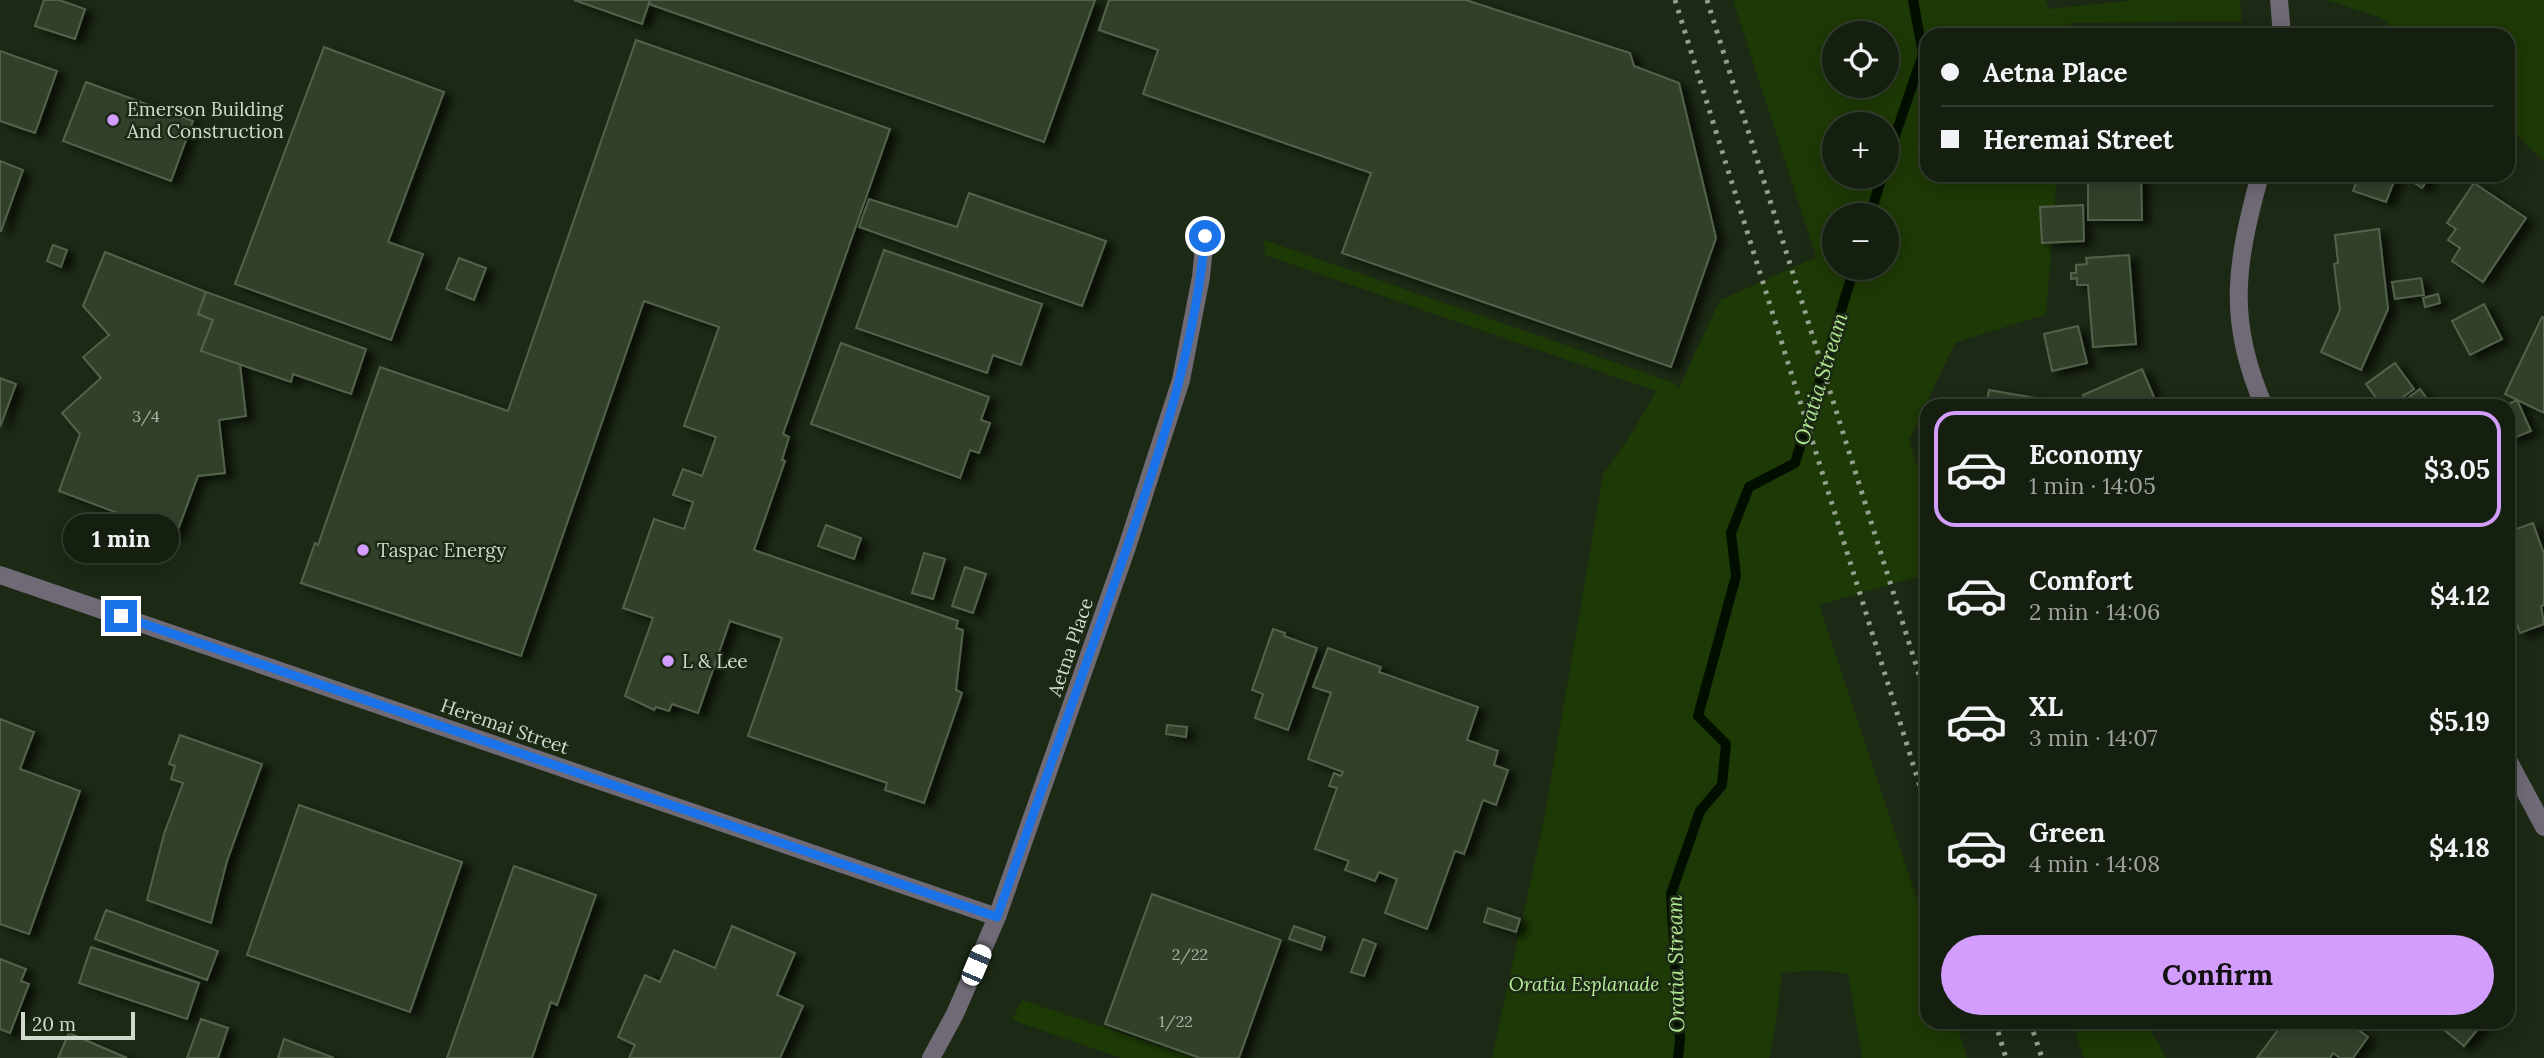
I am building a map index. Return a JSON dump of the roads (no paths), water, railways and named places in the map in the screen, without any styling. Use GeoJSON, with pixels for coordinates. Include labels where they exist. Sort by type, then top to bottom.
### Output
{"type":"FeatureCollection","features":[{"type":"Feature","properties":{"kind":"street"},"geometry":{"type":"LineString","coordinates":[[2280,0],[2282,28]]}},
{"type":"Feature","properties":{"kind":"street"},"geometry":{"type":"LineString","coordinates":[[2258,182],[2244,239],[2238,312],[2241,343],[2261,399]]}},
{"type":"Feature","properties":{"kind":"street","name":"Aetna Place"},"geometry":{"type":"LineString","coordinates":[[931,1058],[955,1014],[997,917],[1127,547],[1181,380],[1201,277],[1205,236]]}},
{"type":"Feature","properties":{"kind":"street","name":"Heremai Street"},"geometry":{"type":"LineString","coordinates":[[0,575],[997,917]]}},
{"type":"Feature","properties":{"kind":"street"},"geometry":{"type":"LineString","coordinates":[[2515,773],[2544,827]]}},
{"type":"Feature","properties":{"kind":"waterway","name":"Oratia Stream"},"geometry":{"type":"LineString","coordinates":[[1913,0],[1920,38]]}},
{"type":"Feature","properties":{"kind":"waterway","name":"Oratia Stream"},"geometry":{"type":"LineString","coordinates":[[1899,124],[1920,63]]}},
{"type":"Feature","properties":{"kind":"waterway","name":"Oratia Stream"},"geometry":{"type":"LineString","coordinates":[[1874,203],[1878,189]]}},
{"type":"Feature","properties":{"kind":"waterway","name":"Oratia Stream"},"geometry":{"type":"LineString","coordinates":[[1678,1058],[1680,1040],[1671,894],[1700,811],[1722,785],[1726,744],[1698,716],[1736,576],[1731,533],[1749,487],[1795,463],[1850,280]]}},
{"type":"Feature","properties":{"kind":"railway"},"geometry":{"type":"LineString","coordinates":[[1675,0],[1920,787]]}},
{"type":"Feature","properties":{"kind":"railway"},"geometry":{"type":"LineString","coordinates":[[1707,0],[1920,678]]}},
{"type":"Feature","properties":{"kind":"railway"},"geometry":{"type":"LineString","coordinates":[[1997,1029],[2006,1058]]}},
{"type":"Feature","properties":{"kind":"railway"},"geometry":{"type":"LineString","coordinates":[[2032,1029],[2042,1058]]}},
{"type":"Feature","properties":{"kind":"place","name":"Emerson Building And Construction"},"geometry":{"type":"Point","coordinates":[113,120]}},
{"type":"Feature","properties":{"kind":"place","name":"Taspac Energy"},"geometry":{"type":"Point","coordinates":[363,550]}},
{"type":"Feature","properties":{"kind":"place","name":"L & Lee"},"geometry":{"type":"Point","coordinates":[668,661]}},
{"type":"Feature","properties":{"kind":"park label","name":"Oratia Esplanade"},"geometry":{"type":"Point","coordinates":[1584,984]}}]}
